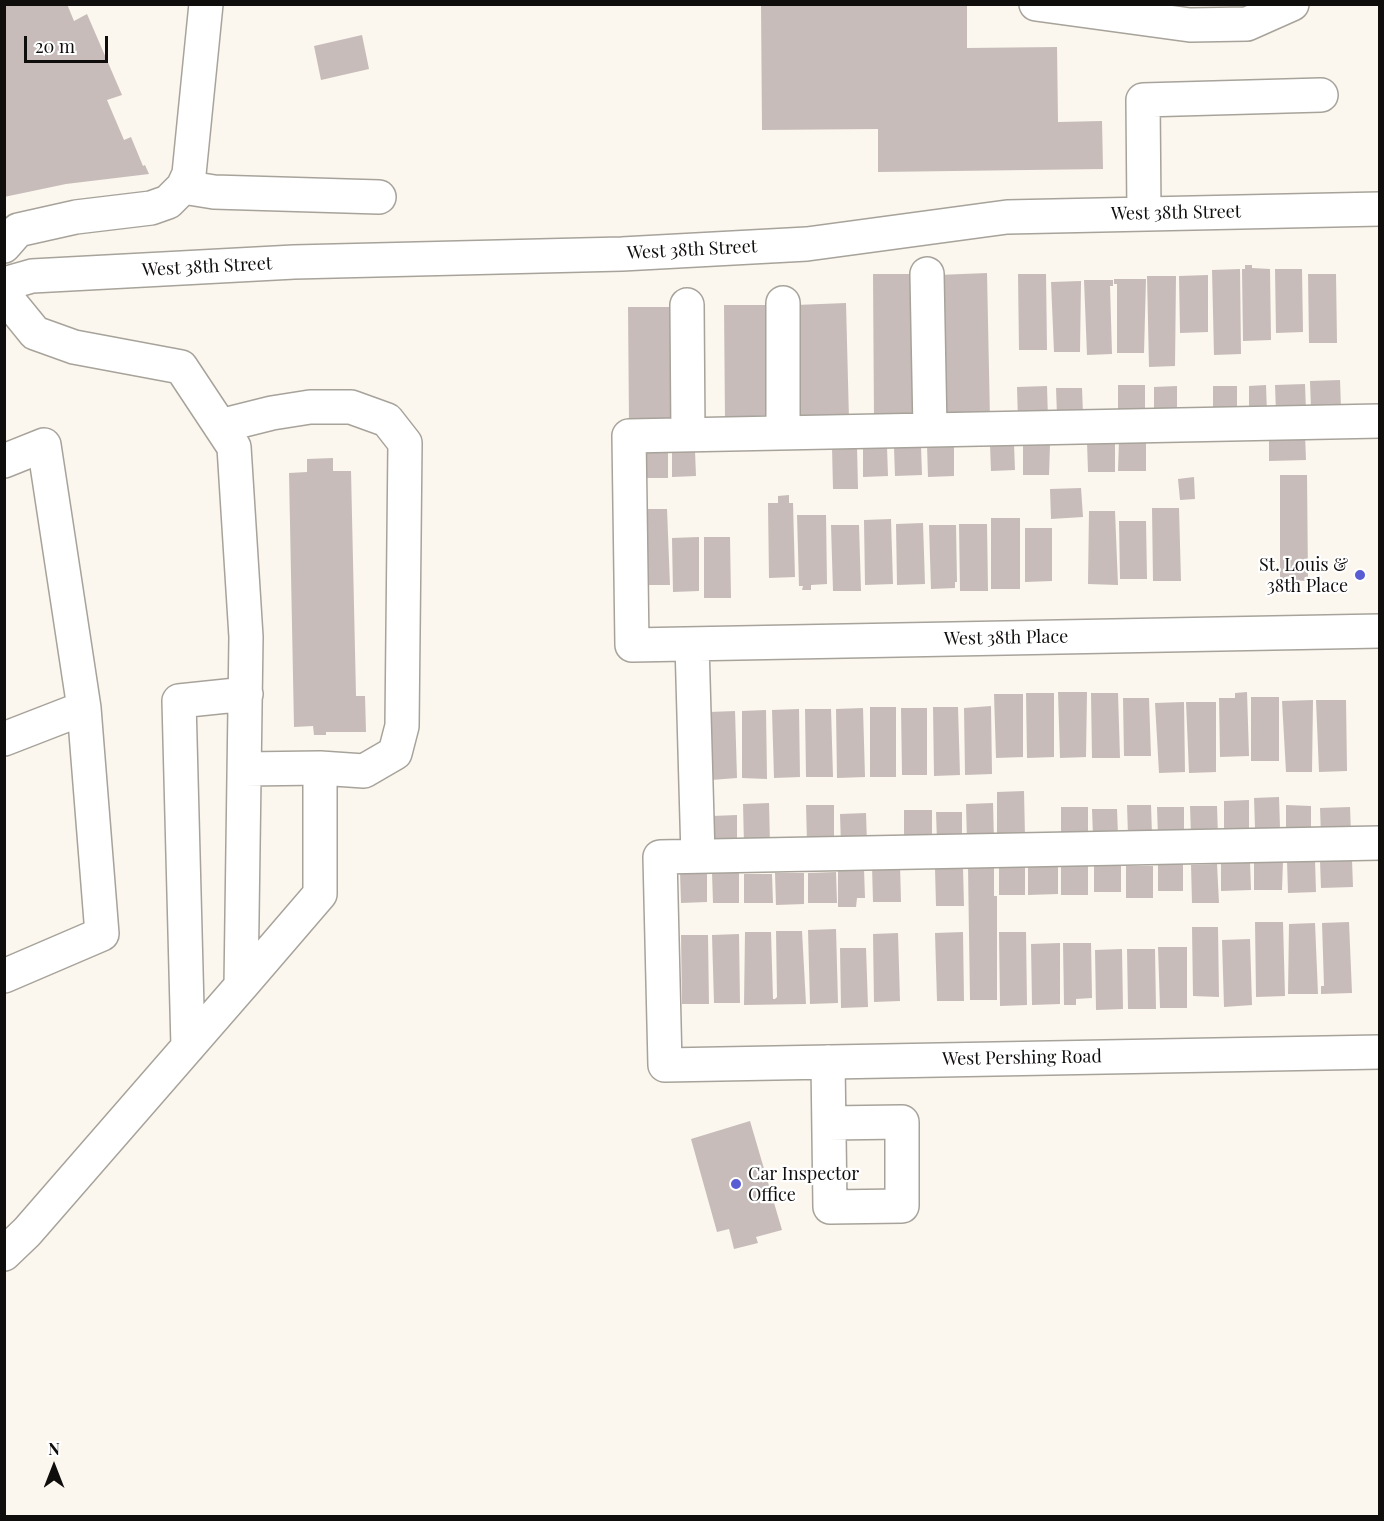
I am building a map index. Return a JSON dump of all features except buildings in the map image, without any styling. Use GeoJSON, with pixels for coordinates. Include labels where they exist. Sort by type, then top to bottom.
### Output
{"type":"FeatureCollection","features":[{"type":"Feature","properties":{"kind":"street"},"geometry":{"type":"LineString","coordinates":[[4,246],[18,230],[76,217],[151,208],[168,202],[183,187],[189,174],[206,4]]}},
{"type":"Feature","properties":{"kind":"street"},"geometry":{"type":"LineString","coordinates":[[1036,4],[1190,25],[1247,24],[1292,4]]}},
{"type":"Feature","properties":{"kind":"street"},"geometry":{"type":"LineString","coordinates":[[1144,214],[1143,100],[1321,95]]}},
{"type":"Feature","properties":{"kind":"street"},"geometry":{"type":"LineString","coordinates":[[183,187],[214,192],[379,197]]}},
{"type":"Feature","properties":{"kind":"street","name":"West 38th Street"},"geometry":{"type":"LineString","coordinates":[[4,284],[32,276],[294,261],[622,254],[796,244],[1007,217],[1380,209]]}},
{"type":"Feature","properties":{"kind":"street"},"geometry":{"type":"LineString","coordinates":[[927,274],[930,430]]}},
{"type":"Feature","properties":{"kind":"street"},"geometry":{"type":"LineString","coordinates":[[4,295],[35,333],[74,347],[181,367],[234,447],[246,637],[241,986]]}},
{"type":"Feature","properties":{"kind":"street"},"geometry":{"type":"LineString","coordinates":[[783,303],[783,433]]}},
{"type":"Feature","properties":{"kind":"street"},"geometry":{"type":"LineString","coordinates":[[687,305],[688,435],[1380,421]]}},
{"type":"Feature","properties":{"kind":"street"},"geometry":{"type":"LineString","coordinates":[[220,426],[272,412],[310,407],[351,407],[387,420],[405,443],[402,726],[395,753],[364,771],[320,768],[245,769]]}},
{"type":"Feature","properties":{"kind":"street","name":"West 38th Place"},"geometry":{"type":"LineString","coordinates":[[688,435],[629,436],[632,645],[1380,631]]}},
{"type":"Feature","properties":{"kind":"street"},"geometry":{"type":"LineString","coordinates":[[4,461],[44,445],[84,708],[102,934],[4,976]]}},
{"type":"Feature","properties":{"kind":"street"},"geometry":{"type":"LineString","coordinates":[[692,644],[698,856],[1380,843]]}},
{"type":"Feature","properties":{"kind":"street"},"geometry":{"type":"LineString","coordinates":[[188,1047],[180,701],[246,694]]}},
{"type":"Feature","properties":{"kind":"street"},"geometry":{"type":"LineString","coordinates":[[4,739],[84,708]]}},
{"type":"Feature","properties":{"kind":"street"},"geometry":{"type":"LineString","coordinates":[[4,1254],[34,1223],[320,894],[320,768]]}},
{"type":"Feature","properties":{"kind":"street","name":"West Pershing Road"},"geometry":{"type":"LineString","coordinates":[[698,856],[660,857],[665,1065],[1380,1052]]}},
{"type":"Feature","properties":{"kind":"street"},"geometry":{"type":"LineString","coordinates":[[828,1062],[829,1123]]}},
{"type":"Feature","properties":{"kind":"place","name":"St. Louis & 38th Place"},"geometry":{"type":"Point","coordinates":[1360,575]}},
{"type":"Feature","properties":{"kind":"place","name":"Car Inspector Office"},"geometry":{"type":"Point","coordinates":[736,1184]}}]}
